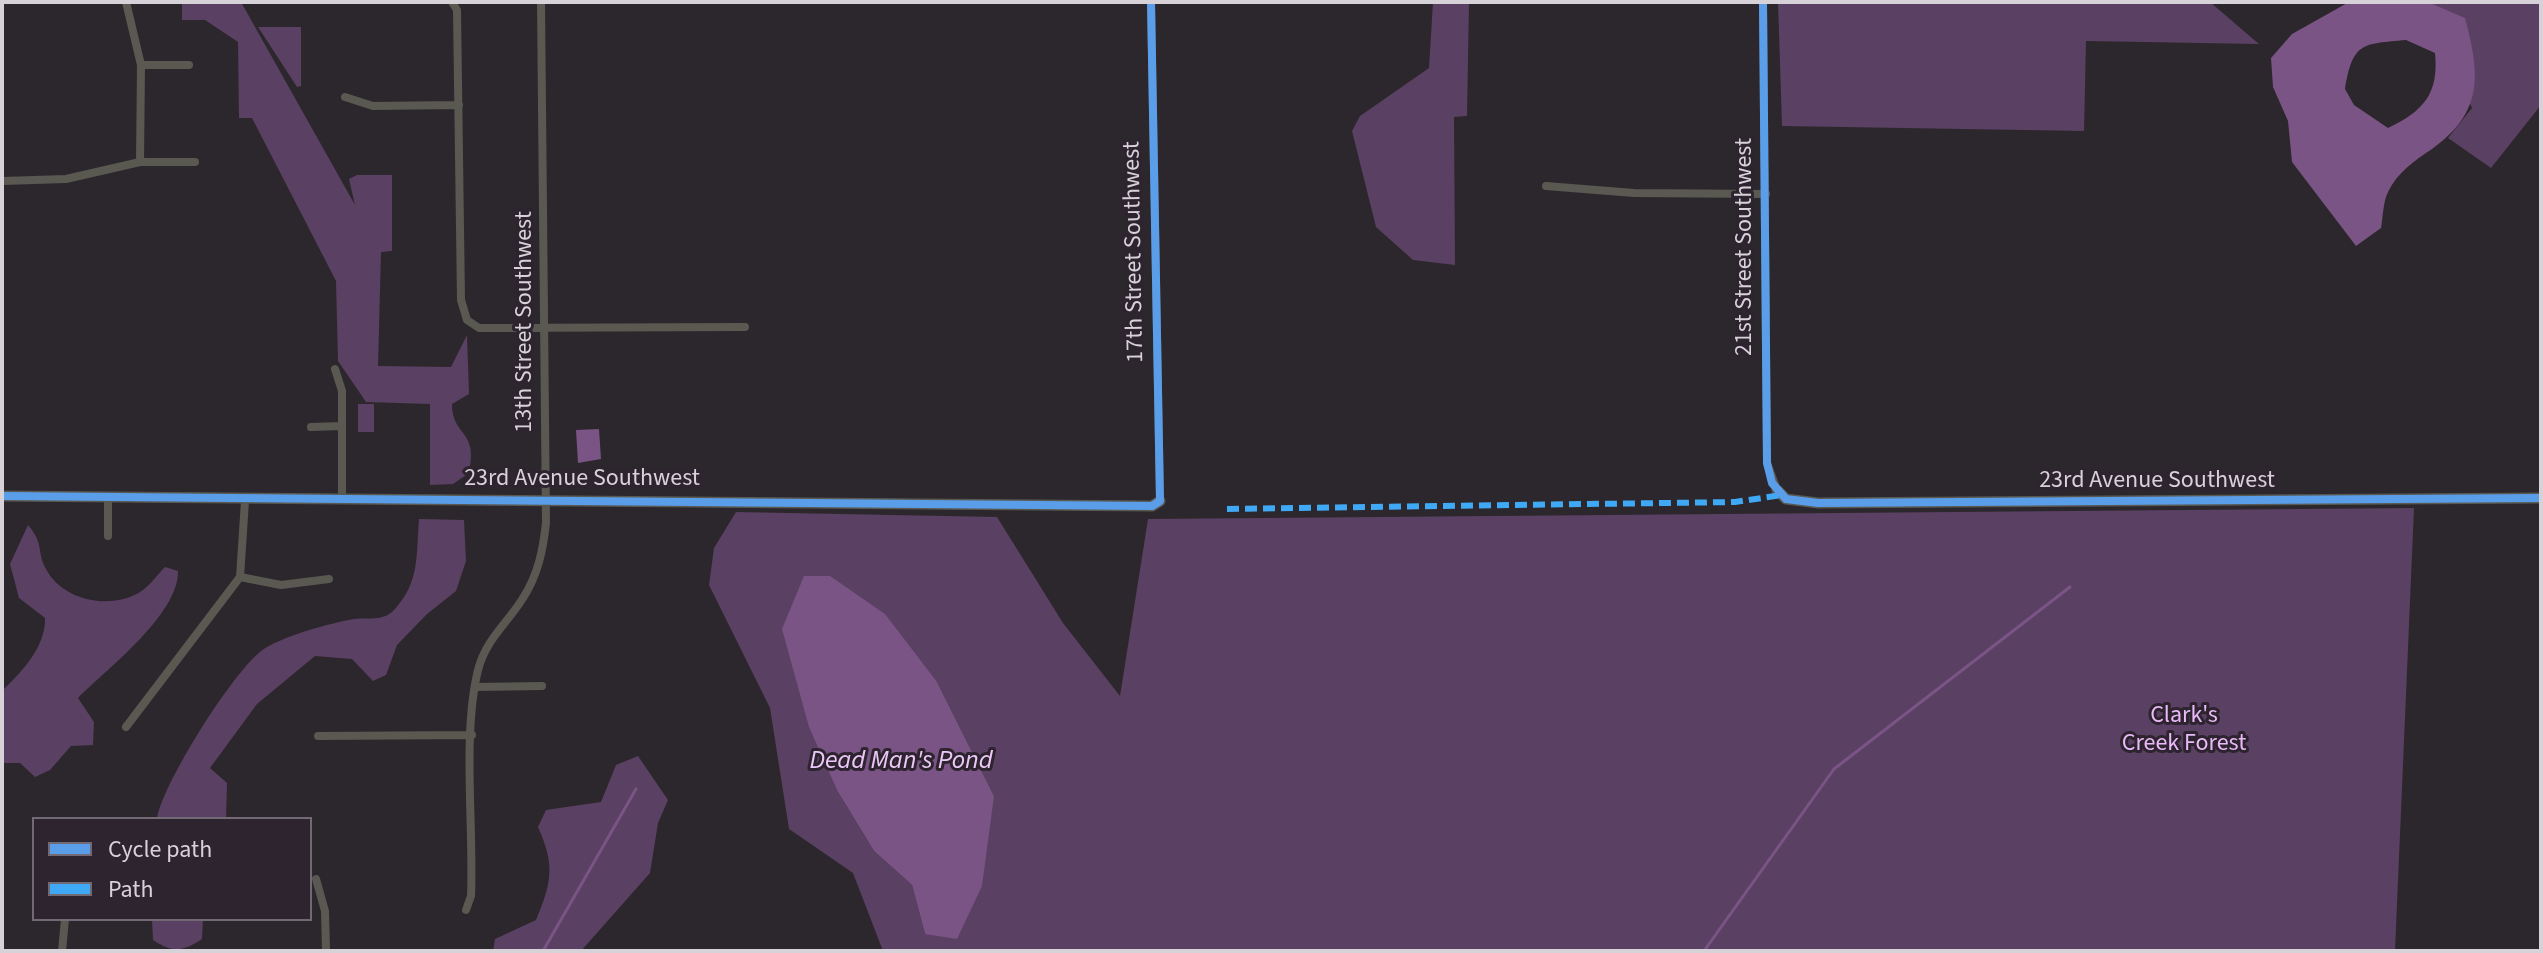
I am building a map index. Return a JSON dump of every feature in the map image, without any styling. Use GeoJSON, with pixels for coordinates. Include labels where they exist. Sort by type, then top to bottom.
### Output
{"type":"FeatureCollection","features":[{"type":"Feature","properties":{"kind":"street"},"geometry":{"type":"LineString","coordinates":[[126,2],[141,65],[140,162]]}},
{"type":"Feature","properties":{"kind":"street"},"geometry":{"type":"LineString","coordinates":[[452,2],[457,10],[464,315],[479,328],[745,327]]}},
{"type":"Feature","properties":{"kind":"street","name":"13th Street Southwest"},"geometry":{"type":"LineString","coordinates":[[466,910],[472,879],[475,687],[488,642],[522,601],[539,566],[547,499],[541,2]]}},
{"type":"Feature","properties":{"kind":"street","name":"17th Street Southwest"},"geometry":{"type":"LineString","coordinates":[[1151,2],[1160,501]]}},
{"type":"Feature","properties":{"kind":"street","name":"21st Street Southwest"},"geometry":{"type":"LineString","coordinates":[[1763,2],[1767,463],[1777,490]]}},
{"type":"Feature","properties":{"kind":"street"},"geometry":{"type":"LineString","coordinates":[[141,65],[189,65]]}},
{"type":"Feature","properties":{"kind":"street"},"geometry":{"type":"LineString","coordinates":[[345,97],[373,106],[459,105]]}},
{"type":"Feature","properties":{"kind":"street"},"geometry":{"type":"LineString","coordinates":[[2,181],[81,177],[140,162],[195,162]]}},
{"type":"Feature","properties":{"kind":"street"},"geometry":{"type":"LineString","coordinates":[[1546,186],[1634,193],[1766,194]]}},
{"type":"Feature","properties":{"kind":"street"},"geometry":{"type":"LineString","coordinates":[[335,369],[341,383],[342,500]]}},
{"type":"Feature","properties":{"kind":"street"},"geometry":{"type":"LineString","coordinates":[[311,427],[342,426]]}},
{"type":"Feature","properties":{"kind":"street","name":"23rd Avenue Southwest"},"geometry":{"type":"LineString","coordinates":[[1777,490],[1786,499],[1818,503],[2541,498]]}},
{"type":"Feature","properties":{"kind":"street","name":"23rd Avenue Southwest"},"geometry":{"type":"LineString","coordinates":[[2,496],[245,501],[547,499],[1152,506],[1160,501]]}},
{"type":"Feature","properties":{"kind":"street"},"geometry":{"type":"LineString","coordinates":[[108,498],[108,536]]}},
{"type":"Feature","properties":{"kind":"street"},"geometry":{"type":"LineString","coordinates":[[126,727],[240,577],[245,501]]}},
{"type":"Feature","properties":{"kind":"street"},"geometry":{"type":"LineString","coordinates":[[240,577],[281,585],[329,579]]}},
{"type":"Feature","properties":{"kind":"street"},"geometry":{"type":"LineString","coordinates":[[475,687],[542,686]]}},
{"type":"Feature","properties":{"kind":"street"},"geometry":{"type":"LineString","coordinates":[[318,736],[472,735]]}},
{"type":"Feature","properties":{"kind":"street"},"geometry":{"type":"LineString","coordinates":[[316,879],[325,911],[326,951]]}},
{"type":"Feature","properties":{"kind":"street"},"geometry":{"type":"LineString","coordinates":[[62,951],[65,921]]}},
{"type":"Feature","properties":{"kind":"green space"},"geometry":{"type":"Polygon","coordinates":[[[182,2],[241,2],[355,205],[349,179],[357,175],[392,175],[392,251],[381,252],[378,366],[451,367],[467,335],[469,394],[452,404],[456,423],[471,448],[471,459],[469,473],[453,484],[430,485],[430,404],[366,402],[338,361],[336,281],[252,118],[239,118],[238,42],[205,20],[182,20],[182,2]]]}},
{"type":"Feature","properties":{"kind":"green space"},"geometry":{"type":"Polygon","coordinates":[[[1433,2],[1469,2],[1467,116],[1454,117],[1455,265],[1413,260],[1376,227],[1352,131],[1360,116],[1429,68],[1433,2]]]}},
{"type":"Feature","properties":{"kind":"green space"},"geometry":{"type":"Polygon","coordinates":[[[1778,2],[2210,2],[2259,44],[2086,41],[2084,131],[1782,126],[1778,2]]]}},
{"type":"Feature","properties":{"kind":"green space"},"geometry":{"type":"Polygon","coordinates":[[[2424,2],[2541,2],[2541,105],[2491,168],[2448,138],[2472,108],[2424,2]]]}},
{"type":"Feature","properties":{"kind":"green space"},"geometry":{"type":"Polygon","coordinates":[[[258,27],[301,27],[301,86],[297,87],[258,27]]]}},
{"type":"Feature","properties":{"kind":"green space"},"geometry":{"type":"Polygon","coordinates":[[[358,404],[374,404],[374,432],[358,432],[358,404]]]}},
{"type":"Feature","properties":{"kind":"green space","name":"Clark's Creek Forest"},"geometry":{"type":"Polygon","coordinates":[[[2414,508],[2395,951],[883,951],[853,873],[789,829],[770,708],[709,585],[714,548],[736,512],[997,517],[1063,623],[1120,696],[1148,519],[2414,508]],[[937,682],[838,792],[874,851],[912,885],[925,934],[994,796],[937,682]]]}},
{"type":"Feature","properties":{"kind":"green space"},"geometry":{"type":"Polygon","coordinates":[[[419,519],[464,520],[466,561],[456,591],[427,614],[397,645],[386,675],[373,681],[352,659],[315,656],[257,704],[210,768],[227,783],[226,817],[158,817],[186,754],[221,699],[254,657],[267,647],[298,634],[354,619],[380,618],[389,614],[402,600],[413,579],[419,519]]]}},
{"type":"Feature","properties":{"kind":"green space"},"geometry":{"type":"Polygon","coordinates":[[[28,525],[37,538],[41,557],[54,580],[64,589],[90,600],[118,600],[131,596],[143,590],[165,567],[178,571],[175,588],[155,622],[78,698],[94,722],[93,745],[71,746],[50,770],[35,777],[20,763],[2,763],[2,691],[31,658],[42,639],[44,628],[45,618],[19,598],[10,564],[28,525]]]}},
{"type":"Feature","properties":{"kind":"green space"},"geometry":{"type":"Polygon","coordinates":[[[638,756],[668,800],[658,823],[650,873],[581,951],[493,951],[495,939],[536,920],[541,907],[548,884],[549,863],[538,827],[546,810],[601,802],[616,765],[638,756]]]}},
{"type":"Feature","properties":{"kind":"green space"},"geometry":{"type":"Polygon","coordinates":[[[152,921],[203,921],[202,939],[189,946],[172,949],[153,940],[152,921]]]}},
{"type":"Feature","properties":{"kind":"water"},"geometry":{"type":"Polygon","coordinates":[[[2349,2],[2430,3],[2465,18],[2475,74],[2469,106],[2449,135],[2396,179],[2386,196],[2381,228],[2356,246],[2292,162],[2288,121],[2273,87],[2271,58],[2292,34],[2349,2]],[[2406,40],[2369,45],[2356,54],[2345,89],[2354,105],[2388,128],[2411,115],[2426,99],[2434,79],[2435,53],[2406,40]]]}},
{"type":"Feature","properties":{"kind":"water"},"geometry":{"type":"Polygon","coordinates":[[[599,429],[601,459],[578,463],[576,430],[599,429]]]}},
{"type":"Feature","properties":{"kind":"water","name":"Dead Man's Pond"},"geometry":{"type":"Polygon","coordinates":[[[804,576],[830,576],[885,614],[937,682],[994,796],[982,886],[957,939],[925,934],[912,885],[874,851],[838,792],[809,727],[782,629],[804,576]]]}},
{"type":"Feature","properties":{"kind":"waterway"},"geometry":{"type":"LineString","coordinates":[[1704,951],[1834,769],[2070,587]]}},
{"type":"Feature","properties":{"kind":"waterway"},"geometry":{"type":"LineString","coordinates":[[543,951],[636,789]]}},
{"type":"Feature","properties":{"kind":"marked path"},"geometry":{"type":"LineString","coordinates":[[1227,509],[1735,502],[1782,495]]}},
{"type":"Feature","properties":{"kind":"cycle path"},"geometry":{"type":"LineString","coordinates":[[2,496],[1152,506],[1160,501],[1151,2]]}},
{"type":"Feature","properties":{"kind":"cycle path"},"geometry":{"type":"LineString","coordinates":[[1763,2],[1767,463],[1772,483],[1786,499],[1818,503],[2541,498]]}}]}
